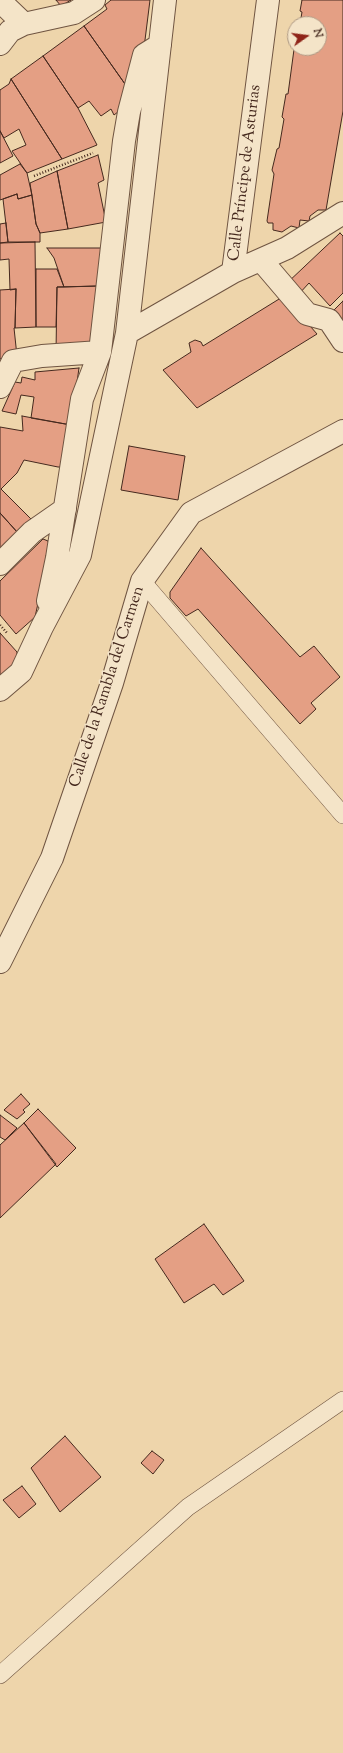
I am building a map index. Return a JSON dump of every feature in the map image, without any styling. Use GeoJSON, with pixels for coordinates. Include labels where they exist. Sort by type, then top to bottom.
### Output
{"type":"FeatureCollection","features":[{"type":"Feature","properties":{"kind":"street"},"geometry":{"type":"LineString","coordinates":[[0,44],[10,31],[24,24],[74,13],[94,0]]}},
{"type":"Feature","properties":{"kind":"street"},"geometry":{"type":"LineString","coordinates":[[0,690],[21,672],[42,627],[80,555],[127,333],[165,0]]}},
{"type":"Feature","properties":{"kind":"street","name":"Calle Príncipe de Asturias"},"geometry":{"type":"LineString","coordinates":[[127,333],[234,272],[268,0]]}},
{"type":"Feature","properties":{"kind":"street"},"geometry":{"type":"LineString","coordinates":[[0,1],[24,24]]}},
{"type":"Feature","properties":{"kind":"street"},"geometry":{"type":"LineString","coordinates":[[42,627],[57,558],[82,399],[100,352],[124,141],[129,112],[144,55],[160,45]]}},
{"type":"Feature","properties":{"kind":"street"},"geometry":{"type":"LineString","coordinates":[[234,272],[287,248],[343,213]]}},
{"type":"Feature","properties":{"kind":"street"},"geometry":{"type":"LineString","coordinates":[[261,260],[307,314],[329,320],[343,341]]}},
{"type":"Feature","properties":{"kind":"street"},"geometry":{"type":"LineString","coordinates":[[0,388],[13,361],[42,356],[100,352]]}},
{"type":"Feature","properties":{"kind":"street","name":"Calle de la Rambla del Carmen"},"geometry":{"type":"LineString","coordinates":[[0,962],[52,858],[112,683],[142,581],[192,513],[343,431]]}},
{"type":"Feature","properties":{"kind":"street"},"geometry":{"type":"LineString","coordinates":[[0,564],[32,532],[65,509]]}},
{"type":"Feature","properties":{"kind":"lane"},"geometry":{"type":"LineString","coordinates":[[142,581],[343,815]]}},
{"type":"Feature","properties":{"kind":"lane"},"geometry":{"type":"LineString","coordinates":[[0,1675],[188,1507],[343,1400]]}},
{"type":"Feature","properties":{"kind":"path"},"geometry":{"type":"LineString","coordinates":[[34,176],[124,141]]}},
{"type":"Feature","properties":{"kind":"building"},"geometry":{"type":"Polygon","coordinates":[[[56,0],[71,0],[61,6],[56,0]]]}},
{"type":"Feature","properties":{"kind":"building"},"geometry":{"type":"Polygon","coordinates":[[[111,0],[150,0],[145,40],[139,67],[125,84],[84,26],[107,9],[105,5],[111,0]]]}},
{"type":"Feature","properties":{"kind":"building"},"geometry":{"type":"Polygon","coordinates":[[[302,0],[343,0],[343,111],[326,210],[318,210],[310,216],[309,221],[300,220],[299,228],[291,226],[282,232],[273,230],[273,223],[268,223],[267,221],[274,174],[272,170],[277,149],[279,148],[284,119],[282,117],[286,94],[288,94],[293,56],[327,56],[327,16],[301,16],[302,12],[300,11],[302,0]]]}},
{"type":"Feature","properties":{"kind":"building"},"geometry":{"type":"Polygon","coordinates":[[[84,26],[125,84],[123,108],[114,115],[111,109],[101,116],[89,101],[78,108],[43,56],[84,26]]]}},
{"type":"Feature","properties":{"kind":"building"},"geometry":{"type":"Polygon","coordinates":[[[43,56],[78,108],[97,145],[62,159],[11,79],[43,56]]]}},
{"type":"Feature","properties":{"kind":"building"},"geometry":{"type":"Polygon","coordinates":[[[11,79],[62,159],[27,173],[12,151],[26,145],[19,129],[4,138],[0,131],[0,90],[9,84],[11,79]]]}},
{"type":"Feature","properties":{"kind":"building"},"geometry":{"type":"Polygon","coordinates":[[[0,131],[13,156],[0,163],[0,131]]]}},
{"type":"Feature","properties":{"kind":"building"},"geometry":{"type":"Polygon","coordinates":[[[98,155],[104,180],[98,183],[106,222],[68,229],[57,171],[98,155]]]}},
{"type":"Feature","properties":{"kind":"building"},"geometry":{"type":"Polygon","coordinates":[[[20,164],[27,173],[32,195],[18,199],[17,194],[0,200],[0,175],[20,164]]]}},
{"type":"Feature","properties":{"kind":"building"},"geometry":{"type":"Polygon","coordinates":[[[57,171],[68,229],[40,233],[36,224],[30,183],[57,171]]]}},
{"type":"Feature","properties":{"kind":"building"},"geometry":{"type":"Polygon","coordinates":[[[17,194],[18,199],[32,195],[36,224],[40,233],[40,242],[8,242],[3,199],[17,194]]]}},
{"type":"Feature","properties":{"kind":"building"},"geometry":{"type":"Polygon","coordinates":[[[6,223],[8,242],[0,243],[0,224],[6,223]]]}},
{"type":"Feature","properties":{"kind":"building"},"geometry":{"type":"Polygon","coordinates":[[[340,233],[343,236],[343,293],[330,306],[309,283],[298,295],[286,284],[340,233]]]}},
{"type":"Feature","properties":{"kind":"building"},"geometry":{"type":"Polygon","coordinates":[[[35,242],[36,327],[15,328],[16,289],[10,290],[9,259],[0,260],[0,243],[35,242]]]}},
{"type":"Feature","properties":{"kind":"building"},"geometry":{"type":"Polygon","coordinates":[[[47,248],[102,248],[98,286],[64,287],[54,258],[47,248]]]}},
{"type":"Feature","properties":{"kind":"building"},"geometry":{"type":"Polygon","coordinates":[[[36,269],[57,269],[64,287],[57,287],[56,327],[36,327],[36,269]]]}},
{"type":"Feature","properties":{"kind":"building"},"geometry":{"type":"Polygon","coordinates":[[[98,286],[94,338],[84,349],[56,352],[57,287],[98,286]]]}},
{"type":"Feature","properties":{"kind":"building"},"geometry":{"type":"Polygon","coordinates":[[[16,289],[14,328],[17,356],[16,358],[0,359],[0,290],[16,289]]]}},
{"type":"Feature","properties":{"kind":"building"},"geometry":{"type":"Polygon","coordinates":[[[284,296],[317,334],[197,408],[163,370],[191,352],[189,343],[195,340],[201,342],[203,346],[284,296]]]}},
{"type":"Feature","properties":{"kind":"building"},"geometry":{"type":"Polygon","coordinates":[[[343,301],[343,323],[333,311],[343,301]]]}},
{"type":"Feature","properties":{"kind":"building"},"geometry":{"type":"Polygon","coordinates":[[[79,368],[71,425],[31,418],[34,397],[21,395],[16,414],[2,411],[15,382],[21,383],[22,377],[35,380],[35,372],[79,368]]]}},
{"type":"Feature","properties":{"kind":"building"},"geometry":{"type":"Polygon","coordinates":[[[22,416],[71,425],[64,467],[24,460],[17,473],[1,489],[33,521],[18,533],[0,513],[0,427],[23,431],[22,416]]]}},
{"type":"Feature","properties":{"kind":"building"},"geometry":{"type":"Polygon","coordinates":[[[129,446],[185,456],[178,500],[121,490],[129,446]]]}},
{"type":"Feature","properties":{"kind":"building"},"geometry":{"type":"Polygon","coordinates":[[[0,513],[18,533],[0,549],[0,513]]]}},
{"type":"Feature","properties":{"kind":"building"},"geometry":{"type":"Polygon","coordinates":[[[43,539],[48,541],[50,549],[35,617],[16,634],[0,615],[0,581],[43,539]]]}},
{"type":"Feature","properties":{"kind":"building"},"geometry":{"type":"Polygon","coordinates":[[[201,548],[300,657],[314,646],[340,677],[311,703],[316,709],[300,724],[198,609],[186,616],[170,598],[170,592],[201,548]]]}},
{"type":"Feature","properties":{"kind":"building"},"geometry":{"type":"Polygon","coordinates":[[[0,633],[17,652],[17,662],[0,676],[0,633]]]}},
{"type":"Feature","properties":{"kind":"building"},"geometry":{"type":"Polygon","coordinates":[[[21,1094],[30,1104],[23,1110],[25,1112],[17,1119],[4,1110],[21,1094]]]}},
{"type":"Feature","properties":{"kind":"building"},"geometry":{"type":"Polygon","coordinates":[[[38,1109],[76,1148],[57,1167],[24,1123],[38,1109]]]}},
{"type":"Feature","properties":{"kind":"building"},"geometry":{"type":"Polygon","coordinates":[[[0,1115],[17,1128],[5,1140],[0,1137],[0,1115]]]}},
{"type":"Feature","properties":{"kind":"building"},"geometry":{"type":"Polygon","coordinates":[[[24,1123],[56,1164],[0,1218],[0,1145],[24,1123]]]}},
{"type":"Feature","properties":{"kind":"building"},"geometry":{"type":"Polygon","coordinates":[[[204,1224],[244,1281],[223,1295],[214,1284],[184,1303],[155,1259],[204,1224]]]}},
{"type":"Feature","properties":{"kind":"building"},"geometry":{"type":"Polygon","coordinates":[[[65,1436],[101,1477],[60,1512],[31,1468],[65,1436]]]}},
{"type":"Feature","properties":{"kind":"building"},"geometry":{"type":"Polygon","coordinates":[[[152,1451],[164,1460],[153,1474],[141,1463],[152,1451]]]}},
{"type":"Feature","properties":{"kind":"building"},"geometry":{"type":"Polygon","coordinates":[[[22,1486],[36,1504],[19,1518],[3,1500],[22,1486]]]}}]}
